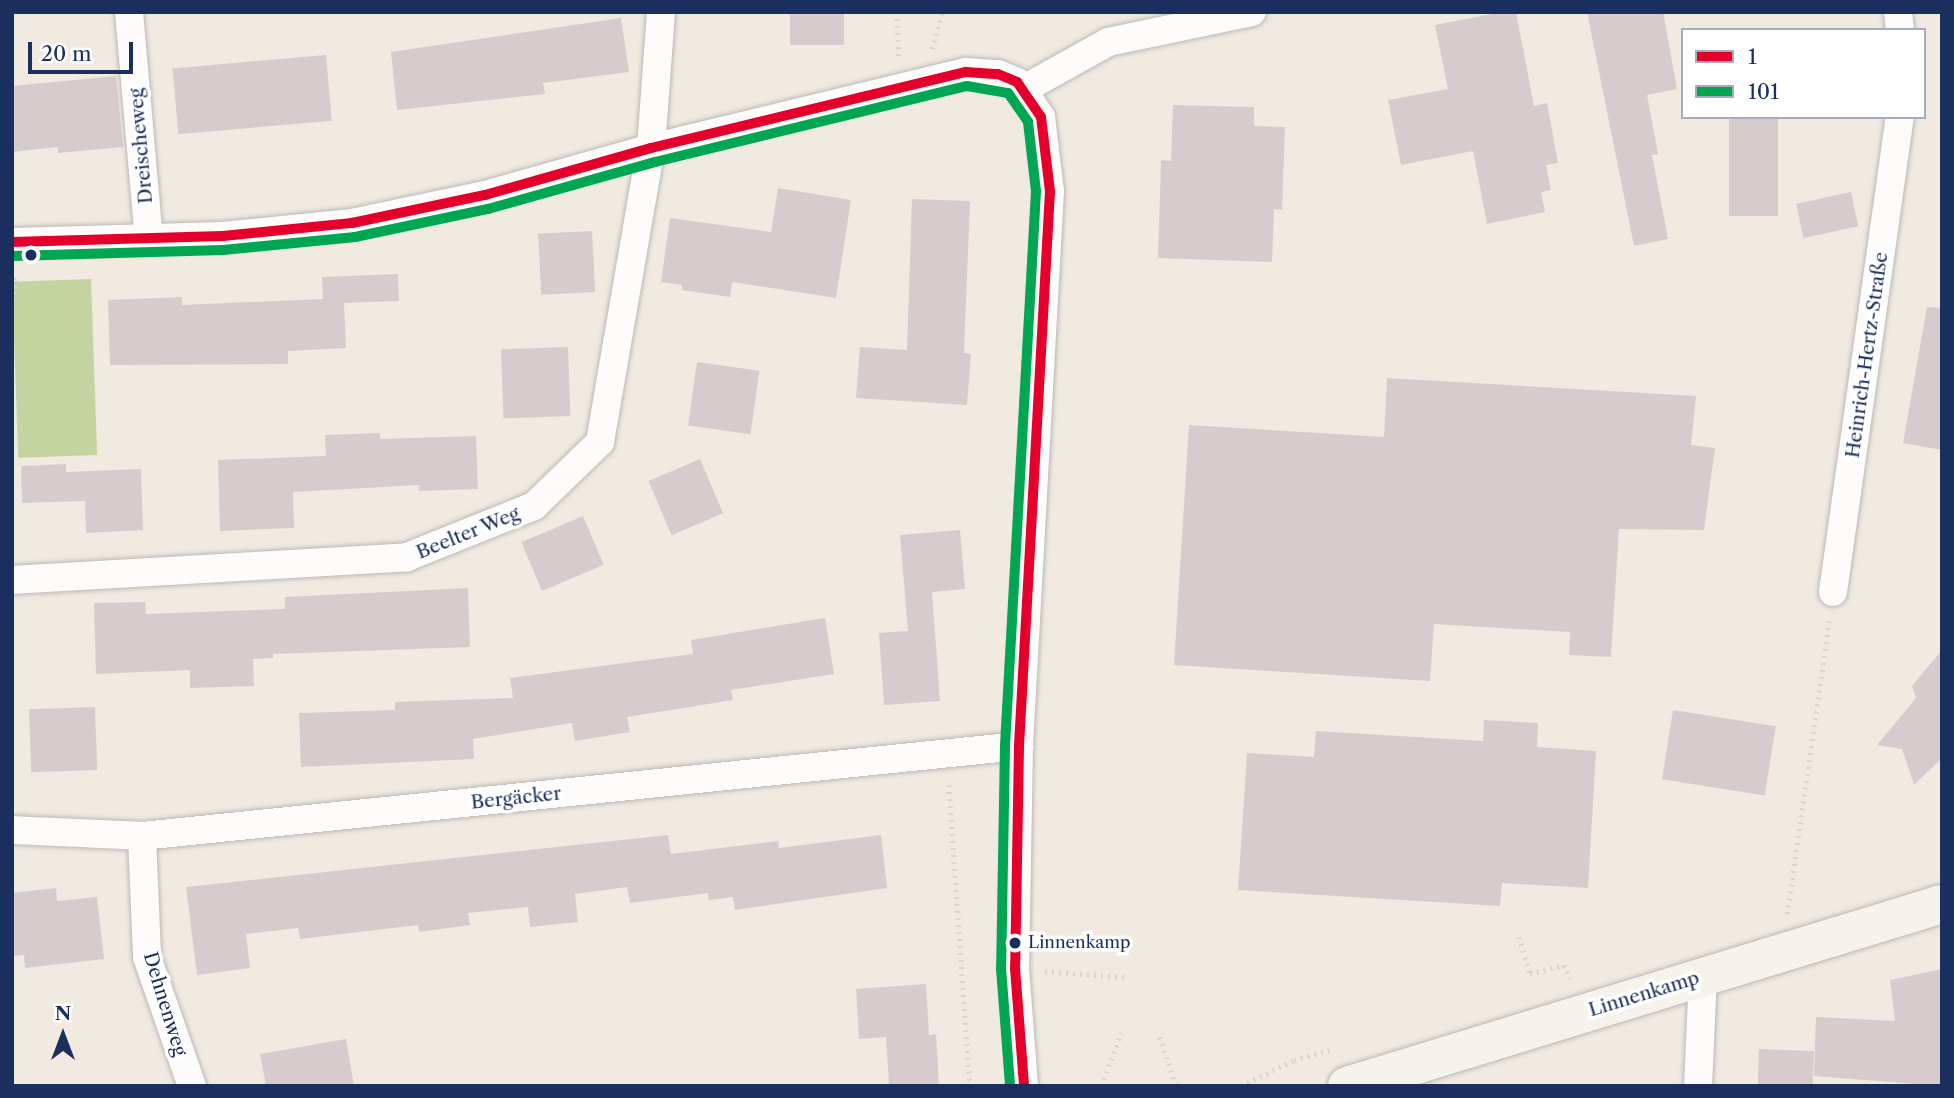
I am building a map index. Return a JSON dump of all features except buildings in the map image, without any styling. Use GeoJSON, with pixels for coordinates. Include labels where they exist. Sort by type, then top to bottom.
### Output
{"type":"FeatureCollection","features":[{"type":"Feature","properties":{"kind":"main road","name":"Linnenkamp"},"geometry":{"type":"LineString","coordinates":[[1348,1086],[1942,904]]}},
{"type":"Feature","properties":{"kind":"street","name":"Dreischeweg"},"geometry":{"type":"LineString","coordinates":[[129,12],[149,239]]}},
{"type":"Feature","properties":{"kind":"street","name":"Beelter Weg"},"geometry":{"type":"LineString","coordinates":[[12,580],[407,557],[534,506],[600,442],[651,148],[661,12]]}},
{"type":"Feature","properties":{"kind":"street"},"geometry":{"type":"LineString","coordinates":[[1024,89],[1108,42],[1252,12]]}},
{"type":"Feature","properties":{"kind":"street"},"geometry":{"type":"LineString","coordinates":[[12,242],[149,239],[352,223],[485,195],[651,148],[976,71],[1009,78],[1024,89],[1045,130],[1050,191],[1019,746],[1015,968],[1024,1086]]}},
{"type":"Feature","properties":{"kind":"street","name":"Heinrich-Hertz-Straße"},"geometry":{"type":"LineString","coordinates":[[1833,592],[1900,119]]}},
{"type":"Feature","properties":{"kind":"street","name":"Bergäcker"},"geometry":{"type":"LineString","coordinates":[[12,831],[142,836],[1019,746]]}},
{"type":"Feature","properties":{"kind":"street","name":"Dehnenweg"},"geometry":{"type":"LineString","coordinates":[[142,836],[147,957],[192,1086]]}},
{"type":"Feature","properties":{"kind":"street"},"geometry":{"type":"LineString","coordinates":[[1698,1086],[1703,976]]}},
{"type":"Feature","properties":{"kind":"path"},"geometry":{"type":"LineString","coordinates":[[897,12],[900,88]]}},
{"type":"Feature","properties":{"kind":"path"},"geometry":{"type":"LineString","coordinates":[[1787,919],[1833,592]]}},
{"type":"Feature","properties":{"kind":"path"},"geometry":{"type":"LineString","coordinates":[[947,753],[970,1086]]}},
{"type":"Feature","properties":{"kind":"path"},"geometry":{"type":"LineString","coordinates":[[1519,937],[1530,974],[1564,965],[1571,982]]}},
{"type":"Feature","properties":{"kind":"path"},"geometry":{"type":"LineString","coordinates":[[1015,968],[1124,977]]}},
{"type":"Feature","properties":{"kind":"path"},"geometry":{"type":"LineString","coordinates":[[1101,1086],[1121,1033]]}},
{"type":"Feature","properties":{"kind":"path"},"geometry":{"type":"LineString","coordinates":[[1160,1037],[1176,1086]]}},
{"type":"Feature","properties":{"kind":"green space"},"geometry":{"type":"Polygon","coordinates":[[[91,279],[97,455],[18,458],[12,282],[91,279]]]}},
{"type":"Feature","properties":{"kind":"transit line","name":"1"},"geometry":{"type":"LineString","coordinates":[[12,242],[223,236],[352,223],[485,195],[651,148],[966,72],[998,74],[1017,82],[1041,117],[1050,191],[1019,746],[1015,968],[1024,1086]]}},
{"type":"Feature","properties":{"kind":"transit line","name":"101"},"geometry":{"type":"LineString","coordinates":[[12,256],[223,250],[355,237],[488,209],[655,162],[967,86],[1008,93],[1028,122],[1036,191],[1005,746],[1001,968],[1010,1086]]}},
{"type":"Feature","properties":{"kind":"place","name":"Linnenkamp"},"geometry":{"type":"Point","coordinates":[1015,943]}}]}
